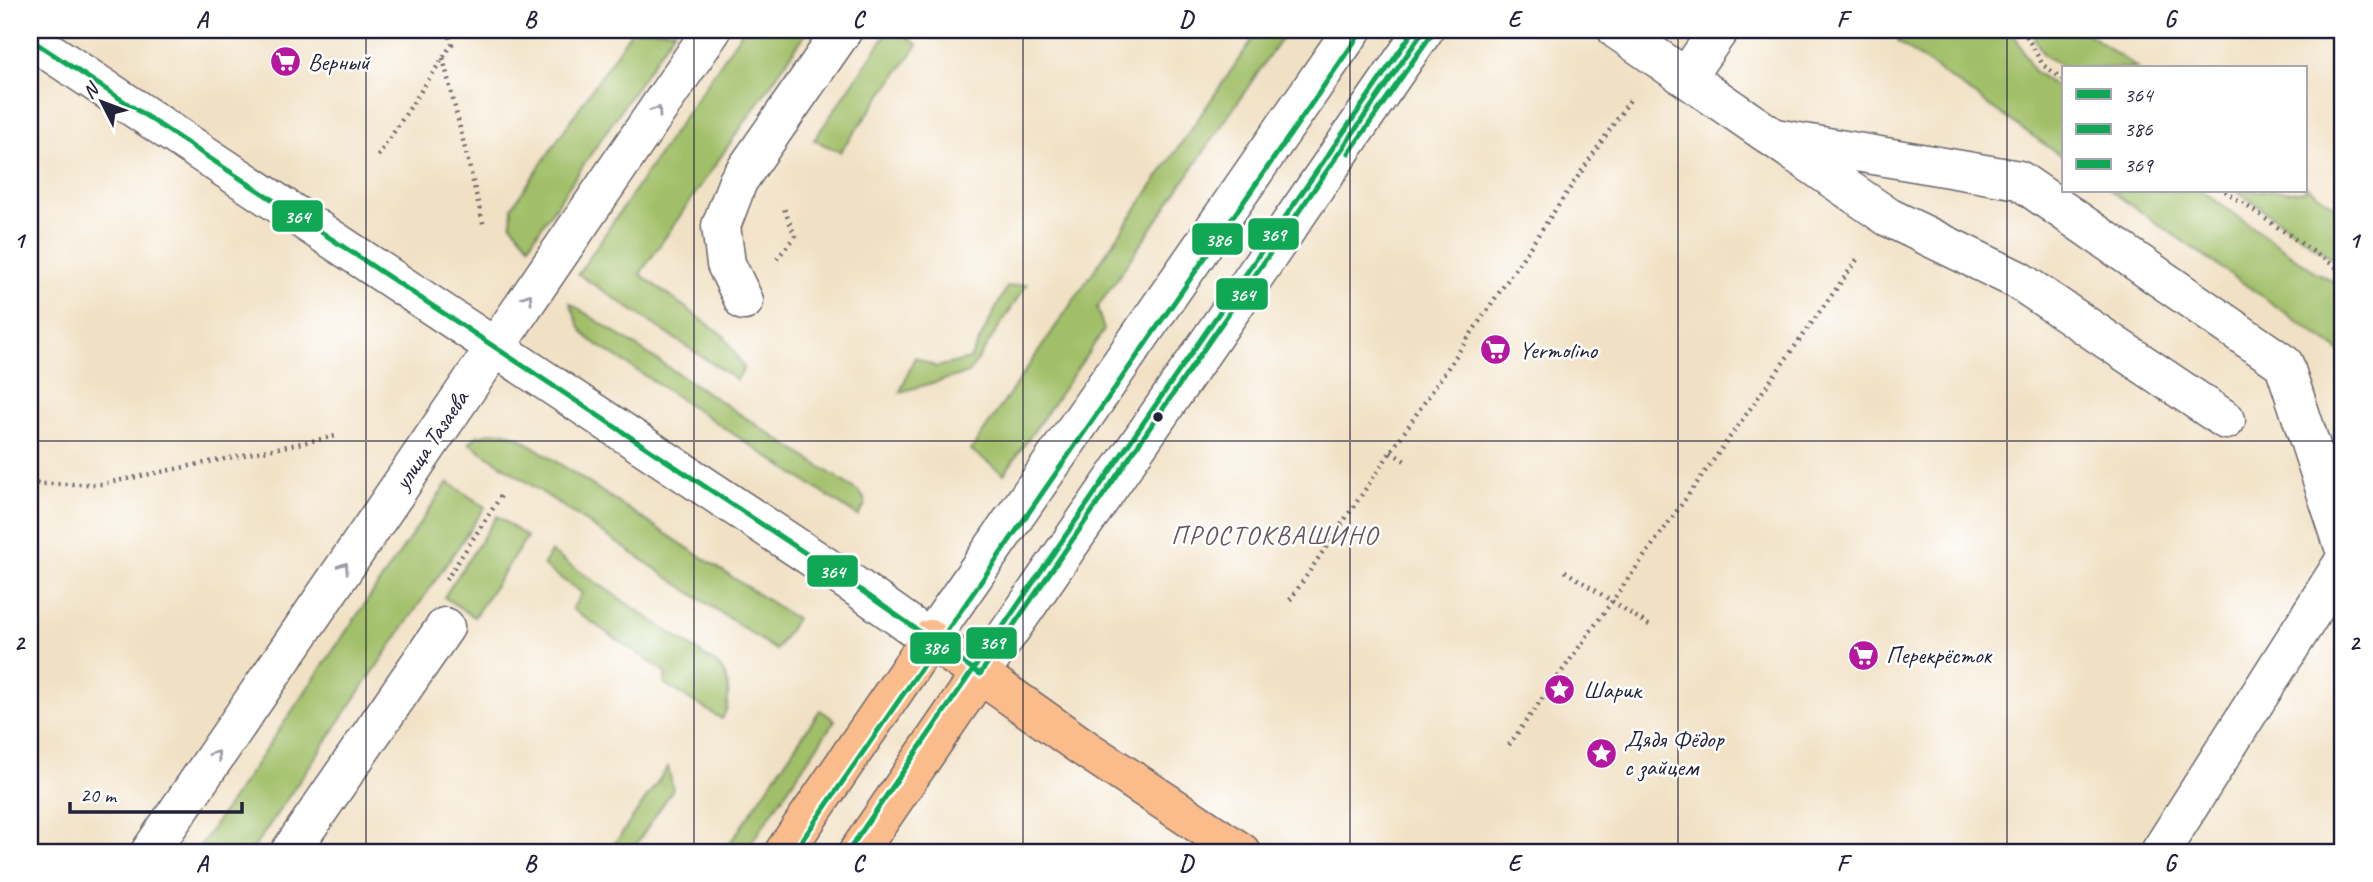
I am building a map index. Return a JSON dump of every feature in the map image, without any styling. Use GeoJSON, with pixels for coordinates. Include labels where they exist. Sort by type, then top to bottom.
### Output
{"type":"FeatureCollection","features":[{"type":"Feature","properties":{"kind":"main road"},"geometry":{"type":"LineString","coordinates":[[784,852],[930,639],[1084,748],[1241,852]]}},
{"type":"Feature","properties":{"kind":"main road"},"geometry":{"type":"LineString","coordinates":[[858,852],[980,674]]}},
{"type":"Feature","properties":{"kind":"street","name":"улица Тазаева"},"geometry":{"type":"LineString","coordinates":[[150,852],[712,30]]}},
{"type":"Feature","properties":{"kind":"street"},"geometry":{"type":"LineString","coordinates":[[744,302],[726,264],[721,226],[738,181],[843,30]]}},
{"type":"Feature","properties":{"kind":"street"},"geometry":{"type":"LineString","coordinates":[[30,39],[855,586],[930,639],[1352,30]]}},
{"type":"Feature","properties":{"kind":"street"},"geometry":{"type":"LineString","coordinates":[[980,674],[1424,30]]}},
{"type":"Feature","properties":{"kind":"street"},"geometry":{"type":"LineString","coordinates":[[1617,30],[1888,217],[2018,280],[2226,420]]}},
{"type":"Feature","properties":{"kind":"street"},"geometry":{"type":"LineString","coordinates":[[1672,68],[1718,30]]}},
{"type":"Feature","properties":{"kind":"street"},"geometry":{"type":"LineString","coordinates":[[1775,138],[2019,180],[2284,364],[2343,544]]}},
{"type":"Feature","properties":{"kind":"street"},"geometry":{"type":"LineString","coordinates":[[2160,852],[2343,563]]}},
{"type":"Feature","properties":{"kind":"street"},"geometry":{"type":"LineString","coordinates":[[290,852],[445,627]]}},
{"type":"Feature","properties":{"kind":"path"},"geometry":{"type":"LineString","coordinates":[[377,156],[452,44],[448,30]]}},
{"type":"Feature","properties":{"kind":"path"},"geometry":{"type":"LineString","coordinates":[[2023,30],[2043,65],[2062,78]]}},
{"type":"Feature","properties":{"kind":"path"},"geometry":{"type":"LineString","coordinates":[[443,58],[484,227]]}},
{"type":"Feature","properties":{"kind":"path"},"geometry":{"type":"LineString","coordinates":[[1290,600],[1391,452],[1672,68]]}},
{"type":"Feature","properties":{"kind":"path"},"geometry":{"type":"LineString","coordinates":[[2226,192],[2343,272]]}},
{"type":"Feature","properties":{"kind":"path"},"geometry":{"type":"LineString","coordinates":[[1509,745],[1888,217]]}},
{"type":"Feature","properties":{"kind":"path"},"geometry":{"type":"LineString","coordinates":[[30,481],[40,484],[102,484],[336,436]]}},
{"type":"Feature","properties":{"kind":"path"},"geometry":{"type":"LineString","coordinates":[[1391,452],[1405,461]]}},
{"type":"Feature","properties":{"kind":"path"},"geometry":{"type":"LineString","coordinates":[[468,546],[503,493]]}},
{"type":"Feature","properties":{"kind":"path"},"geometry":{"type":"LineString","coordinates":[[1565,570],[1652,627]]}},
{"type":"Feature","properties":{"kind":"green space"},"geometry":{"type":"Polygon","coordinates":[[[632,30],[675,30],[529,245],[511,224],[512,207],[632,30]]]}},
{"type":"Feature","properties":{"kind":"green space"},"geometry":{"type":"Polygon","coordinates":[[[743,30],[808,30],[640,274],[724,336],[744,368],[737,380],[578,274],[743,30]]]}},
{"type":"Feature","properties":{"kind":"green space"},"geometry":{"type":"Polygon","coordinates":[[[889,30],[898,30],[918,45],[840,152],[814,140],[889,30]]]}},
{"type":"Feature","properties":{"kind":"green space"},"geometry":{"type":"Polygon","coordinates":[[[1259,30],[1287,30],[1097,308],[1104,330],[1004,474],[971,450],[1259,30]]]}},
{"type":"Feature","properties":{"kind":"green space"},"geometry":{"type":"Polygon","coordinates":[[[1905,30],[2012,30],[2033,70],[2062,91],[2062,156],[1898,42],[1905,30]]]}},
{"type":"Feature","properties":{"kind":"green space"},"geometry":{"type":"Polygon","coordinates":[[[2030,30],[2082,30],[2134,66],[2062,67],[2043,54],[2030,30]]]}},
{"type":"Feature","properties":{"kind":"green space"},"geometry":{"type":"Polygon","coordinates":[[[2306,186],[2343,212],[2343,263],[2333,259],[2238,192],[2306,192],[2306,186]]]}},
{"type":"Feature","properties":{"kind":"green space"},"geometry":{"type":"Polygon","coordinates":[[[2112,192],[2203,192],[2317,273],[2343,286],[2343,353],[2112,192]]]}},
{"type":"Feature","properties":{"kind":"green space"},"geometry":{"type":"Polygon","coordinates":[[[1027,284],[969,373],[900,392],[915,357],[936,367],[970,359],[1007,287],[1027,284]]]}},
{"type":"Feature","properties":{"kind":"green space"},"geometry":{"type":"Polygon","coordinates":[[[570,303],[859,492],[865,505],[858,516],[589,339],[580,328],[570,303]]]}},
{"type":"Feature","properties":{"kind":"green space"},"geometry":{"type":"Polygon","coordinates":[[[506,432],[520,438],[796,619],[776,650],[469,443],[477,436],[506,432]]]}},
{"type":"Feature","properties":{"kind":"green space"},"geometry":{"type":"Polygon","coordinates":[[[448,482],[485,507],[251,852],[196,852],[448,482]]]}},
{"type":"Feature","properties":{"kind":"green space"},"geometry":{"type":"Polygon","coordinates":[[[497,516],[527,537],[474,617],[444,597],[497,516]]]}},
{"type":"Feature","properties":{"kind":"green space"},"geometry":{"type":"Polygon","coordinates":[[[551,552],[718,665],[725,677],[728,691],[727,706],[722,719],[665,684],[665,672],[572,609],[582,593],[543,566],[551,552]]]}},
{"type":"Feature","properties":{"kind":"green space"},"geometry":{"type":"Polygon","coordinates":[[[820,710],[835,720],[745,852],[724,852],[820,710]]]}},
{"type":"Feature","properties":{"kind":"green space"},"geometry":{"type":"Polygon","coordinates":[[[668,767],[673,789],[631,852],[609,852],[668,767]]]}},
{"type":"Feature","properties":{"kind":"transit line","name":"369"},"geometry":{"type":"LineString","coordinates":[[851,847],[1414,30]]}},
{"type":"Feature","properties":{"kind":"transit line","name":"364"},"geometry":{"type":"LineString","coordinates":[[30,39],[855,586],[980,674],[1424,30]]}},
{"type":"Feature","properties":{"kind":"transit line","name":"386"},"geometry":{"type":"LineString","coordinates":[[794,852],[1359,35]]}},
{"type":"Feature","properties":{"kind":"transit line","name":"386"},"geometry":{"type":"LineString","coordinates":[[1349,153],[1431,35]]}},
{"type":"Feature","properties":{"kind":"place","name":"Верный"},"geometry":{"type":"Point","coordinates":[285,62]}},
{"type":"Feature","properties":{"kind":"place","name":"Yermolino"},"geometry":{"type":"Point","coordinates":[1496,350]}},
{"type":"Feature","properties":{"kind":"place","name":"Перекрёсток"},"geometry":{"type":"Point","coordinates":[1863,655]}},
{"type":"Feature","properties":{"kind":"place","name":"Шарик"},"geometry":{"type":"Point","coordinates":[1560,690]}},
{"type":"Feature","properties":{"kind":"place","name":"Дядя Фёдор с зайцем"},"geometry":{"type":"Point","coordinates":[1601,753]}},
{"type":"Feature","properties":{"kind":"district","name":"ПРОСТОКВАШИНО"},"geometry":{"type":"Point","coordinates":[1275,535]}}]}
